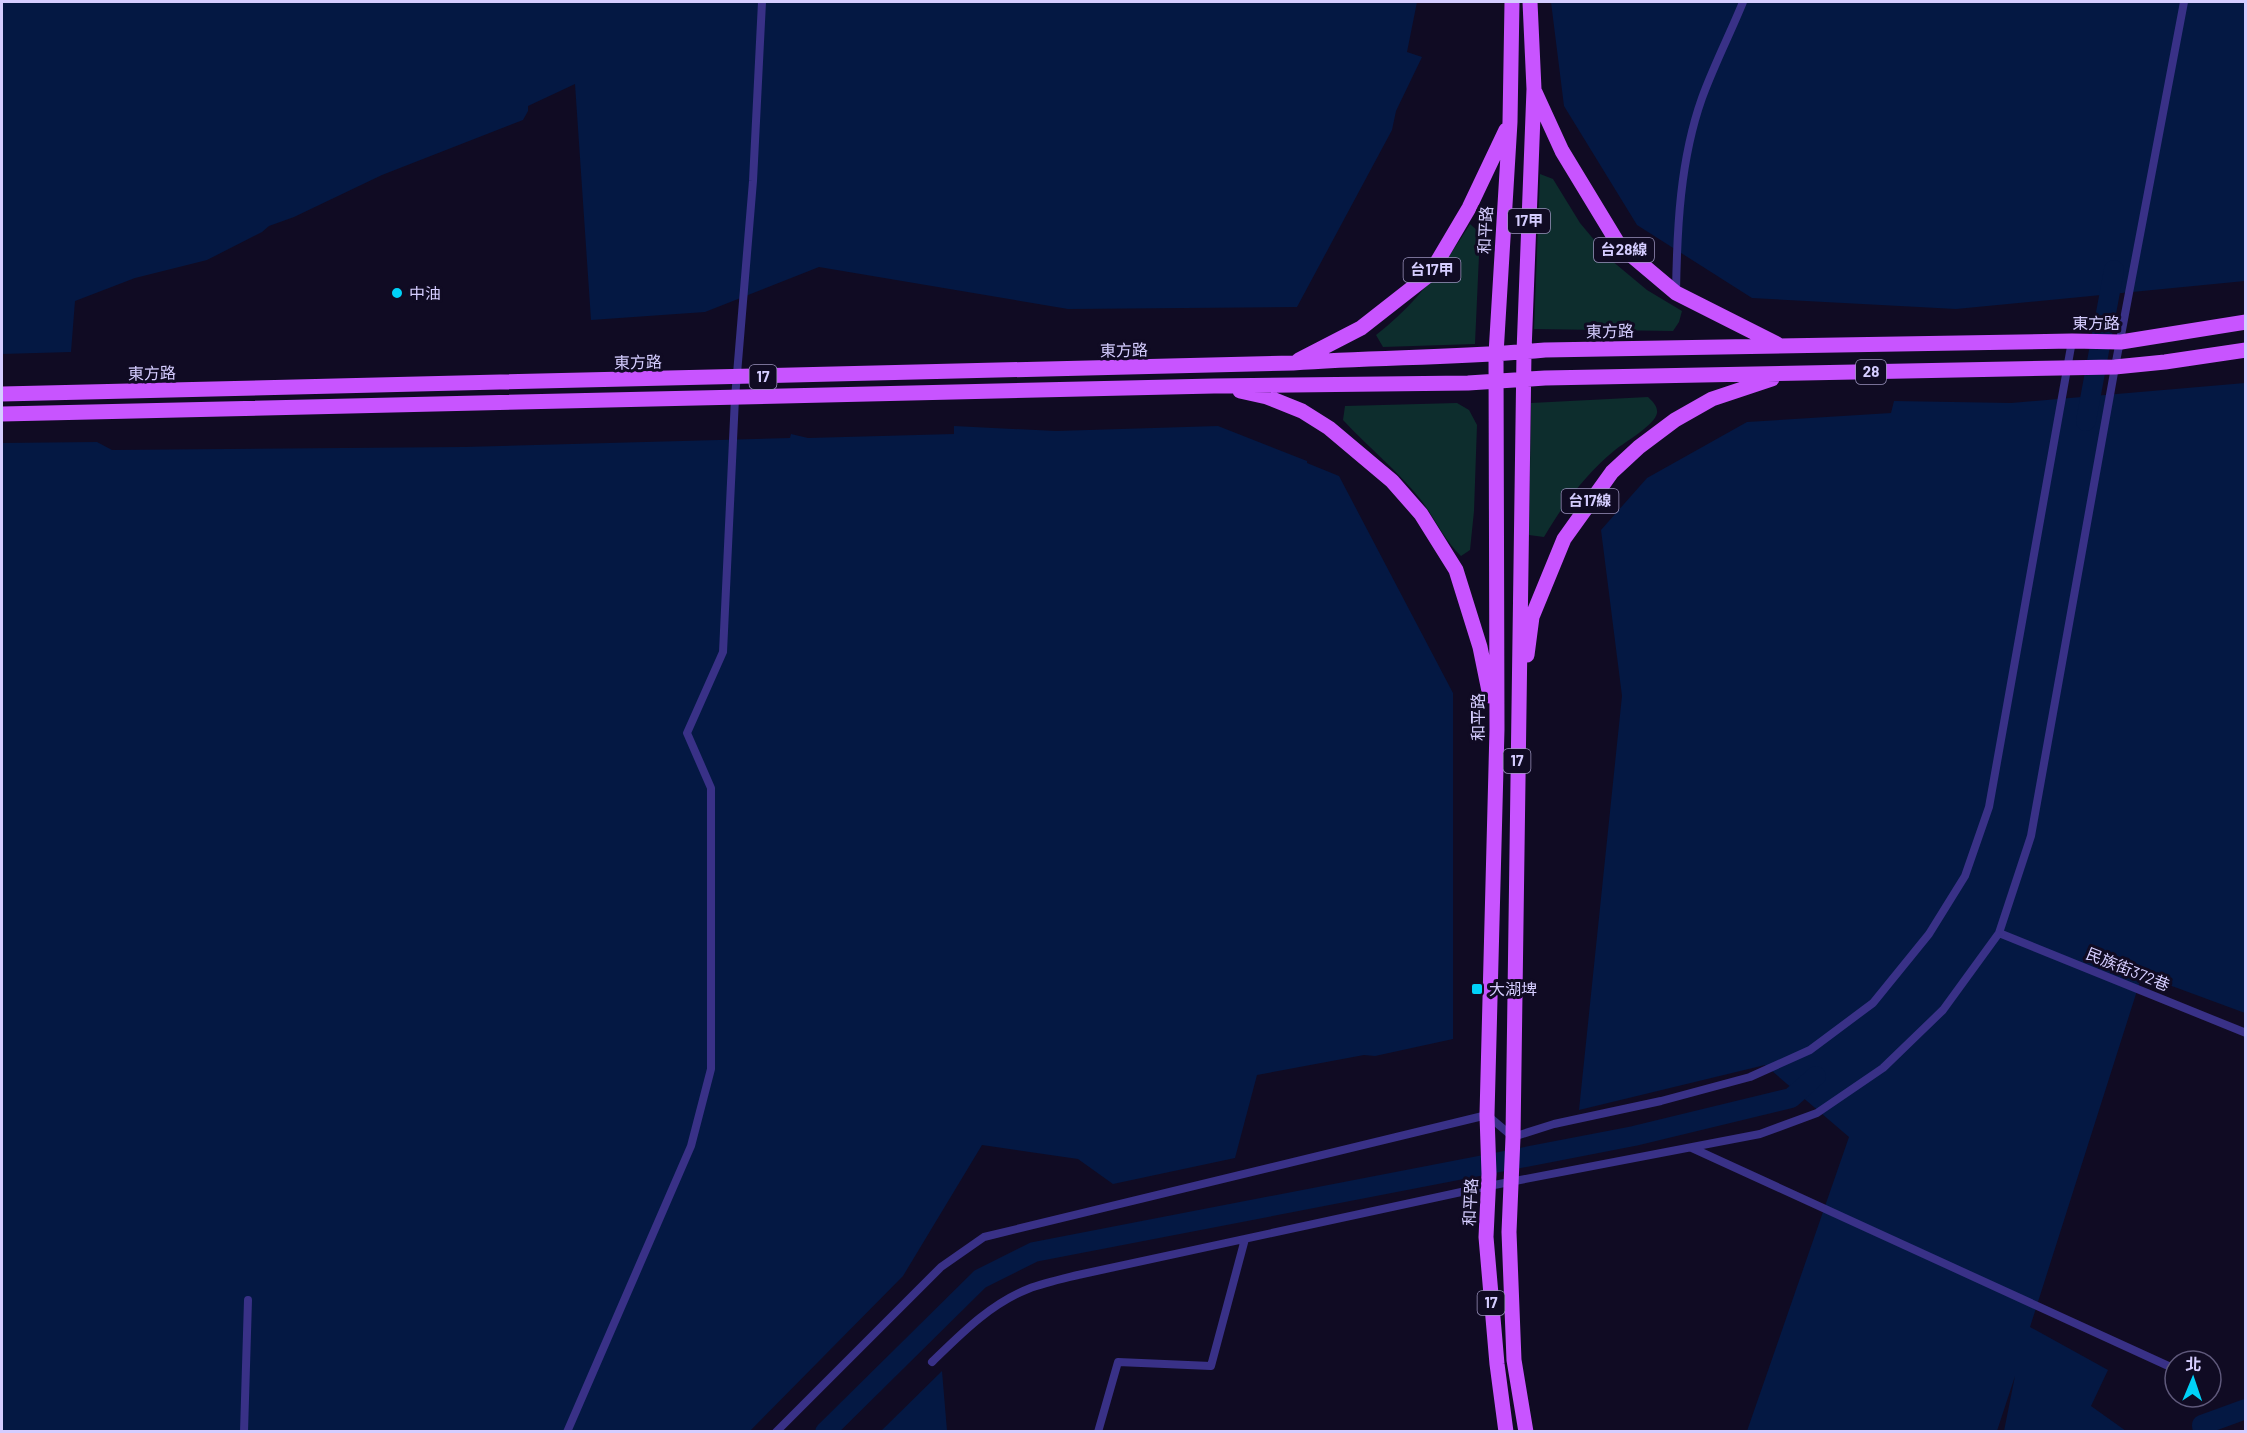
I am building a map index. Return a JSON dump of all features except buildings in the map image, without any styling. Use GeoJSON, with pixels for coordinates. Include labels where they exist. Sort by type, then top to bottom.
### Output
{"type":"FeatureCollection","features":[{"type":"Feature","properties":{"kind":"main road","name":"和平路"},"geometry":{"type":"LineString","coordinates":[[1506,1431],[1497,1364],[1486,1237],[1497,729],[1496,354],[1510,122],[1512,2]]}},
{"type":"Feature","properties":{"kind":"main road","name":"17甲"},"geometry":{"type":"LineString","coordinates":[[1524,352],[1534,89],[1530,2]]}},
{"type":"Feature","properties":{"kind":"main road","name":"台28線"},"geometry":{"type":"LineString","coordinates":[[1534,89],[1562,151],[1619,245],[1676,293],[1782,346]]}},
{"type":"Feature","properties":{"kind":"main road","name":"台17甲"},"geometry":{"type":"LineString","coordinates":[[1293,363],[1360,328],[1430,274],[1469,208],[1510,122]]}},
{"type":"Feature","properties":{"kind":"main road","name":"東方路"},"geometry":{"type":"LineString","coordinates":[[2,394],[1293,363],[1545,350],[2072,340],[2121,342],[2246,322]]}},
{"type":"Feature","properties":{"kind":"main road","name":"28"},"geometry":{"type":"LineString","coordinates":[[1496,382],[1792,373],[2115,367],[2246,350]]}},
{"type":"Feature","properties":{"kind":"main road","name":"17"},"geometry":{"type":"LineString","coordinates":[[1524,352],[1513,1140],[1509,1232],[1514,1360],[1526,1431]]}},
{"type":"Feature","properties":{"kind":"main road","name":"台17線"},"geometry":{"type":"LineString","coordinates":[[1517,730],[1532,617],[1564,539],[1612,472],[1639,447],[1675,420],[1712,399],[1792,373]]}},
{"type":"Feature","properties":{"kind":"main road","name":"17"},"geometry":{"type":"LineString","coordinates":[[2,414],[1214,386],[1496,382]]}},
{"type":"Feature","properties":{"kind":"main road"},"geometry":{"type":"LineString","coordinates":[[1214,386],[1266,397],[1302,411],[1329,428],[1392,481],[1421,514],[1456,570],[1480,647],[1497,729]]}},
{"type":"Feature","properties":{"kind":"lane"},"geometry":{"type":"LineString","coordinates":[[567,1431],[691,1146],[711,1069],[711,788],[687,733],[723,652],[735,398],[753,181],[762,2]]}},
{"type":"Feature","properties":{"kind":"lane"},"geometry":{"type":"LineString","coordinates":[[1676,293],[1677,242],[1687,158],[1702,99],[1743,2]]}},
{"type":"Feature","properties":{"kind":"lane"},"geometry":{"type":"LineString","coordinates":[[932,1362],[973,1323],[994,1308],[1028,1289],[1078,1275],[1245,1239],[1489,1180],[1511,1179],[1760,1134],[1817,1113],[1883,1068],[1943,1010],[1999,933],[2031,836],[2115,367],[2184,2]]}},
{"type":"Feature","properties":{"kind":"lane"},"geometry":{"type":"LineString","coordinates":[[776,1431],[941,1267],[984,1237],[1487,1115],[1513,1140],[1554,1124],[1661,1101],[1750,1077],[1810,1050],[1873,1004],[1929,934],[1965,876],[1989,807],[2072,340]]}},
{"type":"Feature","properties":{"kind":"lane","name":"民族街372巷"},"geometry":{"type":"LineString","coordinates":[[1999,933],[2246,1033]]}},
{"type":"Feature","properties":{"kind":"lane"},"geometry":{"type":"LineString","coordinates":[[1692,1148],[2163,1363]]}},
{"type":"Feature","properties":{"kind":"lane"},"geometry":{"type":"LineString","coordinates":[[1098,1431],[1118,1362],[1211,1366],[1245,1239]]}},
{"type":"Feature","properties":{"kind":"lane"},"geometry":{"type":"LineString","coordinates":[[244,1431],[249,1300]]}},
{"type":"Feature","properties":{"kind":"green space"},"geometry":{"type":"Polygon","coordinates":[[[1540,174],[1553,179],[1580,223],[1611,260],[1647,290],[1682,311],[1673,331],[1534,329],[1540,174]]]}},
{"type":"Feature","properties":{"kind":"green space"},"geometry":{"type":"Polygon","coordinates":[[[1470,224],[1480,233],[1475,344],[1383,347],[1376,335],[1428,284],[1470,224]]]}},
{"type":"Feature","properties":{"kind":"green space"},"geometry":{"type":"Polygon","coordinates":[[[1648,397],[1657,410],[1651,423],[1594,469],[1567,501],[1544,537],[1529,535],[1531,403],[1648,397]]]}},
{"type":"Feature","properties":{"kind":"green space"},"geometry":{"type":"Polygon","coordinates":[[[1457,403],[1469,410],[1477,425],[1474,511],[1470,550],[1461,556],[1412,489],[1343,420],[1345,406],[1457,403]]]}},
{"type":"Feature","properties":{"kind":"water"},"geometry":{"type":"Polygon","coordinates":[[[2,2],[1417,2],[1407,52],[1422,57],[1396,111],[1392,130],[1297,307],[1068,309],[819,267],[705,312],[591,320],[575,84],[528,106],[523,120],[382,175],[294,217],[269,226],[262,232],[207,260],[135,278],[75,301],[71,352],[2,354],[2,2]]]}},
{"type":"Feature","properties":{"kind":"water"},"geometry":{"type":"Polygon","coordinates":[[[1551,2],[2245,2],[2245,281],[1956,309],[1752,298],[1637,225],[1564,106],[1551,2]]]}},
{"type":"Feature","properties":{"kind":"water"},"geometry":{"type":"Polygon","coordinates":[[[2245,383],[2245,1013],[2142,975],[2030,1327],[2108,1370],[2091,1406],[2126,1431],[2004,1431],[2015,1376],[1997,1431],[1747,1431],[1849,1137],[1765,1065],[1579,1110],[1622,696],[1601,530],[1647,478],[1747,422],[1891,413],[1894,401],[2011,403],[2245,383]]]}},
{"type":"Feature","properties":{"kind":"water"},"geometry":{"type":"Polygon","coordinates":[[[954,426],[1056,431],[1218,426],[1339,476],[1453,693],[1453,1039],[1375,1056],[1364,1055],[1257,1075],[1235,1158],[1113,1184],[1078,1159],[982,1145],[903,1276],[750,1431],[2,1431],[2,443],[97,442],[112,450],[464,447],[790,438],[791,434],[808,438],[954,434],[954,426]]]}},
{"type":"Feature","properties":{"kind":"water"},"geometry":{"type":"Polygon","coordinates":[[[942,1371],[947,1431],[881,1431],[942,1371]]]}},
{"type":"Feature","properties":{"kind":"waterway"},"geometry":{"type":"LineString","coordinates":[[2086,421],[2114,270]]}},
{"type":"Feature","properties":{"kind":"waterway"},"geometry":{"type":"LineString","coordinates":[[825,1432],[980,1279],[1034,1252],[1634,1136],[1791,1098],[1816,1076]]}},
{"type":"Feature","properties":{"kind":"waterway"},"geometry":{"type":"LineString","coordinates":[[2203,1432],[2202,1425],[2246,1409]]}},
{"type":"Feature","properties":{"kind":"place","name":"中油"},"geometry":{"type":"Point","coordinates":[397,293]}},
{"type":"Feature","properties":{"kind":"place","name":"大湖埤"},"geometry":{"type":"Point","coordinates":[1477,989]}}]}
